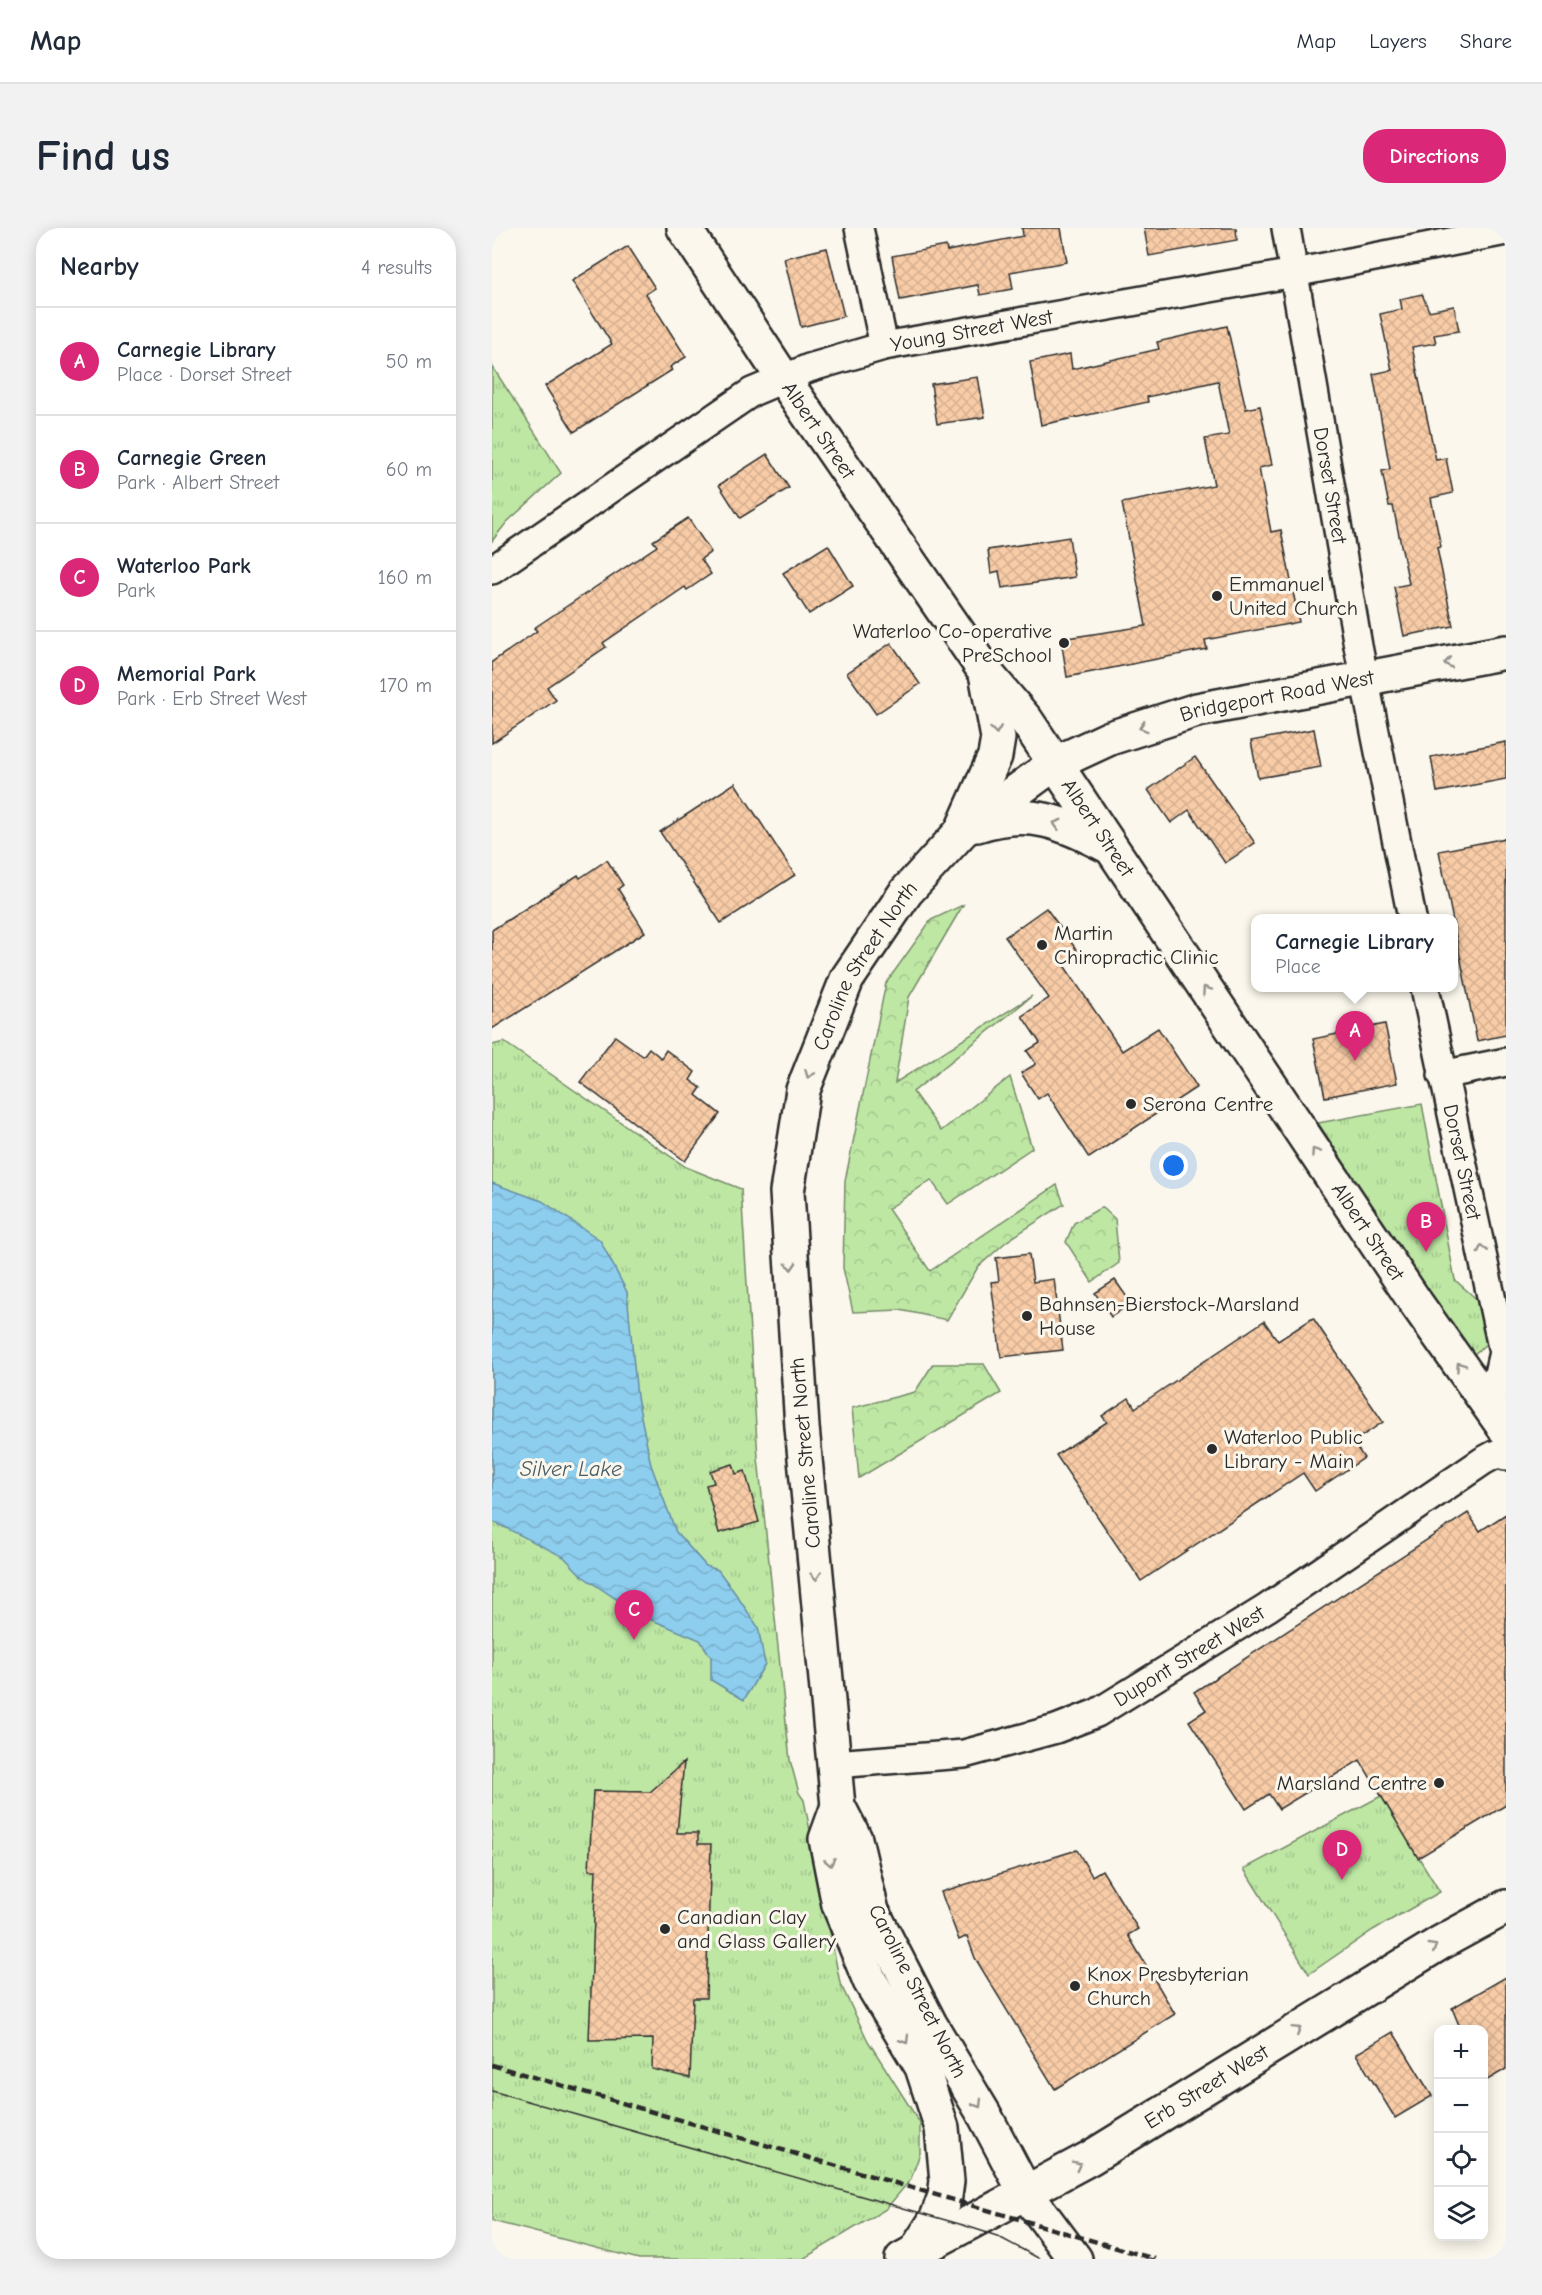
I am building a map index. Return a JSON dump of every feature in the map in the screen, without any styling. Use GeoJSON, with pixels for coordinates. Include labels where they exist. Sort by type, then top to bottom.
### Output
{"type":"FeatureCollection","features":[{"type":"Feature","properties":{"kind":"main road","name":"Albert Street"},"geometry":{"type":"LineString","coordinates":[[684,228],[783,378],[986,672],[1026,720],[1498,1420]]}},
{"type":"Feature","properties":{"kind":"main road","name":"Bridgeport Road West"},"geometry":{"type":"LineString","coordinates":[[1054,764],[1110,738],[1197,710],[1506,652]]}},
{"type":"Feature","properties":{"kind":"main road"},"geometry":{"type":"LineString","coordinates":[[962,831],[994,756],[998,738],[986,672]]}},
{"type":"Feature","properties":{"kind":"main road","name":"Caroline Street North"},"geometry":{"type":"LineString","coordinates":[[1054,764],[962,831],[906,892],[847,978],[803,1090],[787,1192],[802,1427],[838,1806],[855,1839],[872,1911],[930,2024],[984,2114],[1025,2192],[1075,2259]]}},
{"type":"Feature","properties":{"kind":"main road"},"geometry":{"type":"LineString","coordinates":[[962,831],[997,819],[1029,816],[1066,826],[1110,847]]}},
{"type":"Feature","properties":{"kind":"main road"},"geometry":{"type":"LineString","coordinates":[[838,1806],[826,1839],[839,1905],[870,1981],[922,2067],[942,2128],[947,2181],[945,2196],[937,2217],[909,2255]]}},
{"type":"Feature","properties":{"kind":"main road","name":"Erb Street West"},"geometry":{"type":"LineString","coordinates":[[909,2255],[1090,2158],[1440,1943],[1506,1907]]}},
{"type":"Feature","properties":{"kind":"street"},"geometry":{"type":"LineString","coordinates":[[859,228],[884,346]]}},
{"type":"Feature","properties":{"kind":"street","name":"Dorset Street"},"geometry":{"type":"LineString","coordinates":[[1286,228],[1364,678],[1411,914]]}},
{"type":"Feature","properties":{"kind":"street","name":"Young Street West"},"geometry":{"type":"LineString","coordinates":[[492,570],[752,392],[783,378],[884,346],[1294,273],[1506,231]]}},
{"type":"Feature","properties":{"kind":"street","name":"Dorset Street"},"geometry":{"type":"LineString","coordinates":[[1426,992],[1503,1352],[1498,1420]]}},
{"type":"Feature","properties":{"kind":"street"},"geometry":{"type":"LineString","coordinates":[[1442,1075],[1506,1062]]}},
{"type":"Feature","properties":{"kind":"street","name":"Dupont Street West"},"geometry":{"type":"LineString","coordinates":[[834,1764],[964,1754],[1056,1729],[1097,1713],[1267,1608],[1483,1461],[1496,1454],[1506,1456]]}},
{"type":"Feature","properties":{"kind":"green space"},"geometry":{"type":"Polygon","coordinates":[[[492,366],[561,473],[507,522],[492,541],[492,366]]]}},
{"type":"Feature","properties":{"kind":"green space"},"geometry":{"type":"Polygon","coordinates":[[[963,905],[909,997],[895,1083],[1032,996],[913,1092],[941,1131],[1010,1077],[1032,1148],[948,1204],[931,1180],[888,1209],[930,1271],[1057,1185],[1064,1204],[1007,1241],[978,1267],[947,1320],[900,1310],[853,1312],[843,1268],[845,1181],[886,983],[931,920],[963,905]]]}},
{"type":"Feature","properties":{"kind":"green space"},"geometry":{"type":"Polygon","coordinates":[[[504,1042],[686,1167],[741,1189],[758,1458],[790,1760],[799,1793],[804,1800],[840,1983],[868,2041],[920,2123],[920,2153],[911,2179],[886,2209],[803,2259],[639,2259],[492,2221],[492,1045],[504,1042]]]}},
{"type":"Feature","properties":{"kind":"green space"},"geometry":{"type":"Polygon","coordinates":[[[1422,1104],[1455,1280],[1481,1303],[1486,1344],[1473,1355],[1466,1354],[1434,1300],[1318,1123],[1422,1104]]]}},
{"type":"Feature","properties":{"kind":"green space"},"geometry":{"type":"Polygon","coordinates":[[[1102,1207],[1115,1219],[1119,1263],[1092,1282],[1066,1242],[1074,1223],[1102,1207]]]}},
{"type":"Feature","properties":{"kind":"green space"},"geometry":{"type":"Polygon","coordinates":[[[933,1364],[984,1364],[1001,1393],[859,1478],[852,1408],[915,1392],[933,1364]]]}},
{"type":"Feature","properties":{"kind":"green space"},"geometry":{"type":"Polygon","coordinates":[[[1381,1796],[1440,1892],[1373,1930],[1309,1974],[1244,1869],[1381,1796]]]}},
{"type":"Feature","properties":{"kind":"water","name":"Silver Lake"},"geometry":{"type":"Polygon","coordinates":[[[492,1183],[542,1201],[600,1240],[627,1292],[637,1397],[651,1465],[676,1532],[706,1566],[718,1570],[758,1627],[765,1664],[744,1700],[711,1680],[711,1657],[700,1640],[640,1615],[582,1576],[564,1557],[492,1521],[492,1183]]]}},
{"type":"Feature","properties":{"kind":"building"},"geometry":{"type":"Polygon","coordinates":[[[1022,228],[1061,228],[1067,262],[1010,272],[1013,289],[980,295],[978,285],[900,300],[892,256],[946,246],[947,251],[1023,236],[1022,228]]]}},
{"type":"Feature","properties":{"kind":"building"},"geometry":{"type":"Polygon","coordinates":[[[1144,228],[1236,228],[1237,240],[1149,256],[1144,228]]]}},
{"type":"Feature","properties":{"kind":"building"},"geometry":{"type":"Polygon","coordinates":[[[628,246],[655,288],[646,294],[686,357],[670,367],[672,370],[574,432],[545,386],[612,344],[572,281],[628,246]]]}},
{"type":"Feature","properties":{"kind":"building"},"geometry":{"type":"Polygon","coordinates":[[[827,248],[844,316],[801,327],[784,258],[827,248]]]}},
{"type":"Feature","properties":{"kind":"building"},"geometry":{"type":"Polygon","coordinates":[[[1422,294],[1429,311],[1454,306],[1459,331],[1434,335],[1436,343],[1412,347],[1436,460],[1446,458],[1453,493],[1431,498],[1441,547],[1437,548],[1453,626],[1404,636],[1394,587],[1409,584],[1393,506],[1389,506],[1382,471],[1390,469],[1373,374],[1392,370],[1380,314],[1402,309],[1400,299],[1422,294]]]}},
{"type":"Feature","properties":{"kind":"building"},"geometry":{"type":"Polygon","coordinates":[[[1227,326],[1246,409],[1260,406],[1272,465],[1259,468],[1271,532],[1281,530],[1299,622],[1205,640],[1207,649],[1067,677],[1061,639],[1146,626],[1122,503],[1214,485],[1205,439],[1229,435],[1218,381],[1147,397],[1148,402],[1041,425],[1030,362],[1070,354],[1072,369],[1159,349],[1157,342],[1227,326]]]}},
{"type":"Feature","properties":{"kind":"building"},"geometry":{"type":"Polygon","coordinates":[[[978,377],[985,417],[937,424],[931,384],[978,377]]]}},
{"type":"Feature","properties":{"kind":"building"},"geometry":{"type":"Polygon","coordinates":[[[767,454],[789,488],[740,518],[719,485],[767,454]]]}},
{"type":"Feature","properties":{"kind":"building"},"geometry":{"type":"Polygon","coordinates":[[[688,518],[711,552],[701,559],[711,574],[687,590],[685,587],[603,643],[606,647],[547,687],[556,700],[492,743],[492,662],[537,631],[534,628],[657,546],[653,541],[688,518]]]}},
{"type":"Feature","properties":{"kind":"building"},"geometry":{"type":"Polygon","coordinates":[[[1069,537],[1075,577],[1002,588],[999,571],[991,573],[988,550],[1069,537]]]}},
{"type":"Feature","properties":{"kind":"building"},"geometry":{"type":"Polygon","coordinates":[[[828,545],[853,586],[809,614],[783,573],[828,545]]]}},
{"type":"Feature","properties":{"kind":"building"},"geometry":{"type":"Polygon","coordinates":[[[891,643],[920,684],[876,714],[847,673],[891,643]]]}},
{"type":"Feature","properties":{"kind":"building"},"geometry":{"type":"Polygon","coordinates":[[[1314,729],[1321,767],[1258,778],[1251,741],[1314,729]]]}},
{"type":"Feature","properties":{"kind":"building"},"geometry":{"type":"Polygon","coordinates":[[[1506,742],[1506,779],[1437,792],[1431,757],[1506,742]]]}},
{"type":"Feature","properties":{"kind":"building"},"geometry":{"type":"Polygon","coordinates":[[[1195,757],[1255,843],[1225,863],[1189,810],[1171,823],[1148,790],[1195,757]]]}},
{"type":"Feature","properties":{"kind":"building"},"geometry":{"type":"Polygon","coordinates":[[[735,783],[795,875],[721,923],[660,832],[735,783]]]}},
{"type":"Feature","properties":{"kind":"building"},"geometry":{"type":"Polygon","coordinates":[[[1506,838],[1506,1035],[1477,1041],[1458,946],[1458,914],[1452,914],[1439,851],[1506,838]]]}},
{"type":"Feature","properties":{"kind":"building"},"geometry":{"type":"Polygon","coordinates":[[[607,860],[623,885],[618,889],[645,932],[492,1029],[492,930],[578,875],[580,878],[607,860]]]}},
{"type":"Feature","properties":{"kind":"building"},"geometry":{"type":"Polygon","coordinates":[[[1046,908],[1079,953],[1063,964],[1122,1051],[1158,1028],[1197,1087],[1089,1158],[1047,1093],[1038,1099],[1021,1073],[1036,1064],[1027,1051],[1040,1043],[1022,1016],[1049,998],[1005,937],[1046,908]]]}},
{"type":"Feature","properties":{"kind":"building"},"geometry":{"type":"Polygon","coordinates":[[[1385,1024],[1397,1083],[1325,1097],[1313,1039],[1385,1024]]]}},
{"type":"Feature","properties":{"kind":"building"},"geometry":{"type":"Polygon","coordinates":[[[615,1036],[643,1056],[649,1048],[661,1058],[666,1050],[695,1072],[690,1080],[701,1088],[696,1095],[720,1114],[685,1161],[580,1082],[615,1036]]]}},
{"type":"Feature","properties":{"kind":"building","name":"Bahnsen-Bierstock-Marsland House"},"geometry":{"type":"Polygon","coordinates":[[[1029,1254],[1033,1282],[1054,1279],[1063,1350],[1001,1357],[991,1282],[999,1281],[996,1258],[1029,1254]]]}},
{"type":"Feature","properties":{"kind":"building"},"geometry":{"type":"Polygon","coordinates":[[[1115,1280],[1131,1303],[1111,1317],[1095,1293],[1115,1280]]]}},
{"type":"Feature","properties":{"kind":"building","name":"Waterloo Public Library - Main"},"geometry":{"type":"Polygon","coordinates":[[[1313,1318],[1383,1422],[1353,1442],[1364,1458],[1315,1491],[1303,1473],[1141,1581],[1056,1455],[1107,1422],[1102,1416],[1129,1398],[1135,1408],[1264,1321],[1278,1341],[1313,1318]]]}},
{"type":"Feature","properties":{"kind":"building"},"geometry":{"type":"Polygon","coordinates":[[[733,1464],[736,1474],[745,1471],[759,1522],[719,1533],[706,1485],[714,1483],[710,1471],[733,1464]]]}},
{"type":"Feature","properties":{"kind":"building"},"geometry":{"type":"Polygon","coordinates":[[[1468,1513],[1480,1531],[1506,1514],[1506,1805],[1418,1858],[1360,1760],[1279,1809],[1269,1794],[1246,1809],[1189,1721],[1206,1710],[1194,1692],[1468,1513]]]}},
{"type":"Feature","properties":{"kind":"building","name":"Canadian Clay and Glass Gallery"},"geometry":{"type":"Polygon","coordinates":[[[684,1762],[677,1833],[698,1833],[698,1844],[711,1844],[706,1998],[693,1998],[690,2078],[652,2069],[653,2039],[589,2040],[596,1870],[589,1870],[593,1791],[650,1792],[684,1762]]]}},
{"type":"Feature","properties":{"kind":"building","name":"Knox Presbyterian Church"},"geometry":{"type":"Polygon","coordinates":[[[1077,1850],[1092,1876],[1102,1870],[1138,1929],[1128,1935],[1175,2014],[1055,2089],[975,1958],[967,1936],[959,1940],[941,1892],[1077,1850]]]}},
{"type":"Feature","properties":{"kind":"building"},"geometry":{"type":"Polygon","coordinates":[[[1506,1977],[1506,2069],[1488,2080],[1488,2025],[1459,2025],[1452,2008],[1506,1977]]]}},
{"type":"Feature","properties":{"kind":"building"},"geometry":{"type":"Polygon","coordinates":[[[1393,2032],[1432,2096],[1395,2118],[1356,2054],[1393,2032]]]}},
{"type":"Feature","properties":{"kind":"tram line"},"geometry":{"type":"LineString","coordinates":[[492,2091],[963,2225],[997,2236],[1040,2259]]}},
{"type":"Feature","properties":{"kind":"tram line"},"geometry":{"type":"LineString","coordinates":[[1149,2258],[1153,2259]]}},
{"type":"Feature","properties":{"kind":"railway"},"geometry":{"type":"LineString","coordinates":[[492,2065],[1155,2259]]}},
{"type":"Feature","properties":{"kind":"place","name":"Emmanuel United Church"},"geometry":{"type":"Point","coordinates":[1217,596]}},
{"type":"Feature","properties":{"kind":"place","name":"Waterloo Co-operative PreSchool"},"geometry":{"type":"Point","coordinates":[1064,643]}},
{"type":"Feature","properties":{"kind":"place","name":"Martin Chiropractic Clinic"},"geometry":{"type":"Point","coordinates":[1042,945]}},
{"type":"Feature","properties":{"kind":"place","name":"Carnegie Library"},"geometry":{"type":"Point","coordinates":[1355,1061]}},
{"type":"Feature","properties":{"kind":"place","name":"Serona Centre"},"geometry":{"type":"Point","coordinates":[1131,1104]}},
{"type":"Feature","properties":{"kind":"place","name":"Carnegie Green"},"geometry":{"type":"Point","coordinates":[1426,1252]}},
{"type":"Feature","properties":{"kind":"place","name":"Bahnsen-Bierstock-Marsland House"},"geometry":{"type":"Point","coordinates":[1027,1316]}},
{"type":"Feature","properties":{"kind":"place","name":"Waterloo Public Library - Main"},"geometry":{"type":"Point","coordinates":[1212,1449]}},
{"type":"Feature","properties":{"kind":"place","name":"Waterloo Park"},"geometry":{"type":"Point","coordinates":[634,1640]}},
{"type":"Feature","properties":{"kind":"place","name":"Marsland Centre"},"geometry":{"type":"Point","coordinates":[1439,1783]}},
{"type":"Feature","properties":{"kind":"place","name":"Memorial Park"},"geometry":{"type":"Point","coordinates":[1342,1880]}},
{"type":"Feature","properties":{"kind":"place","name":"Canadian Clay and Glass Gallery"},"geometry":{"type":"Point","coordinates":[665,1929]}},
{"type":"Feature","properties":{"kind":"place","name":"Knox Presbyterian Church"},"geometry":{"type":"Point","coordinates":[1075,1986]}}]}
